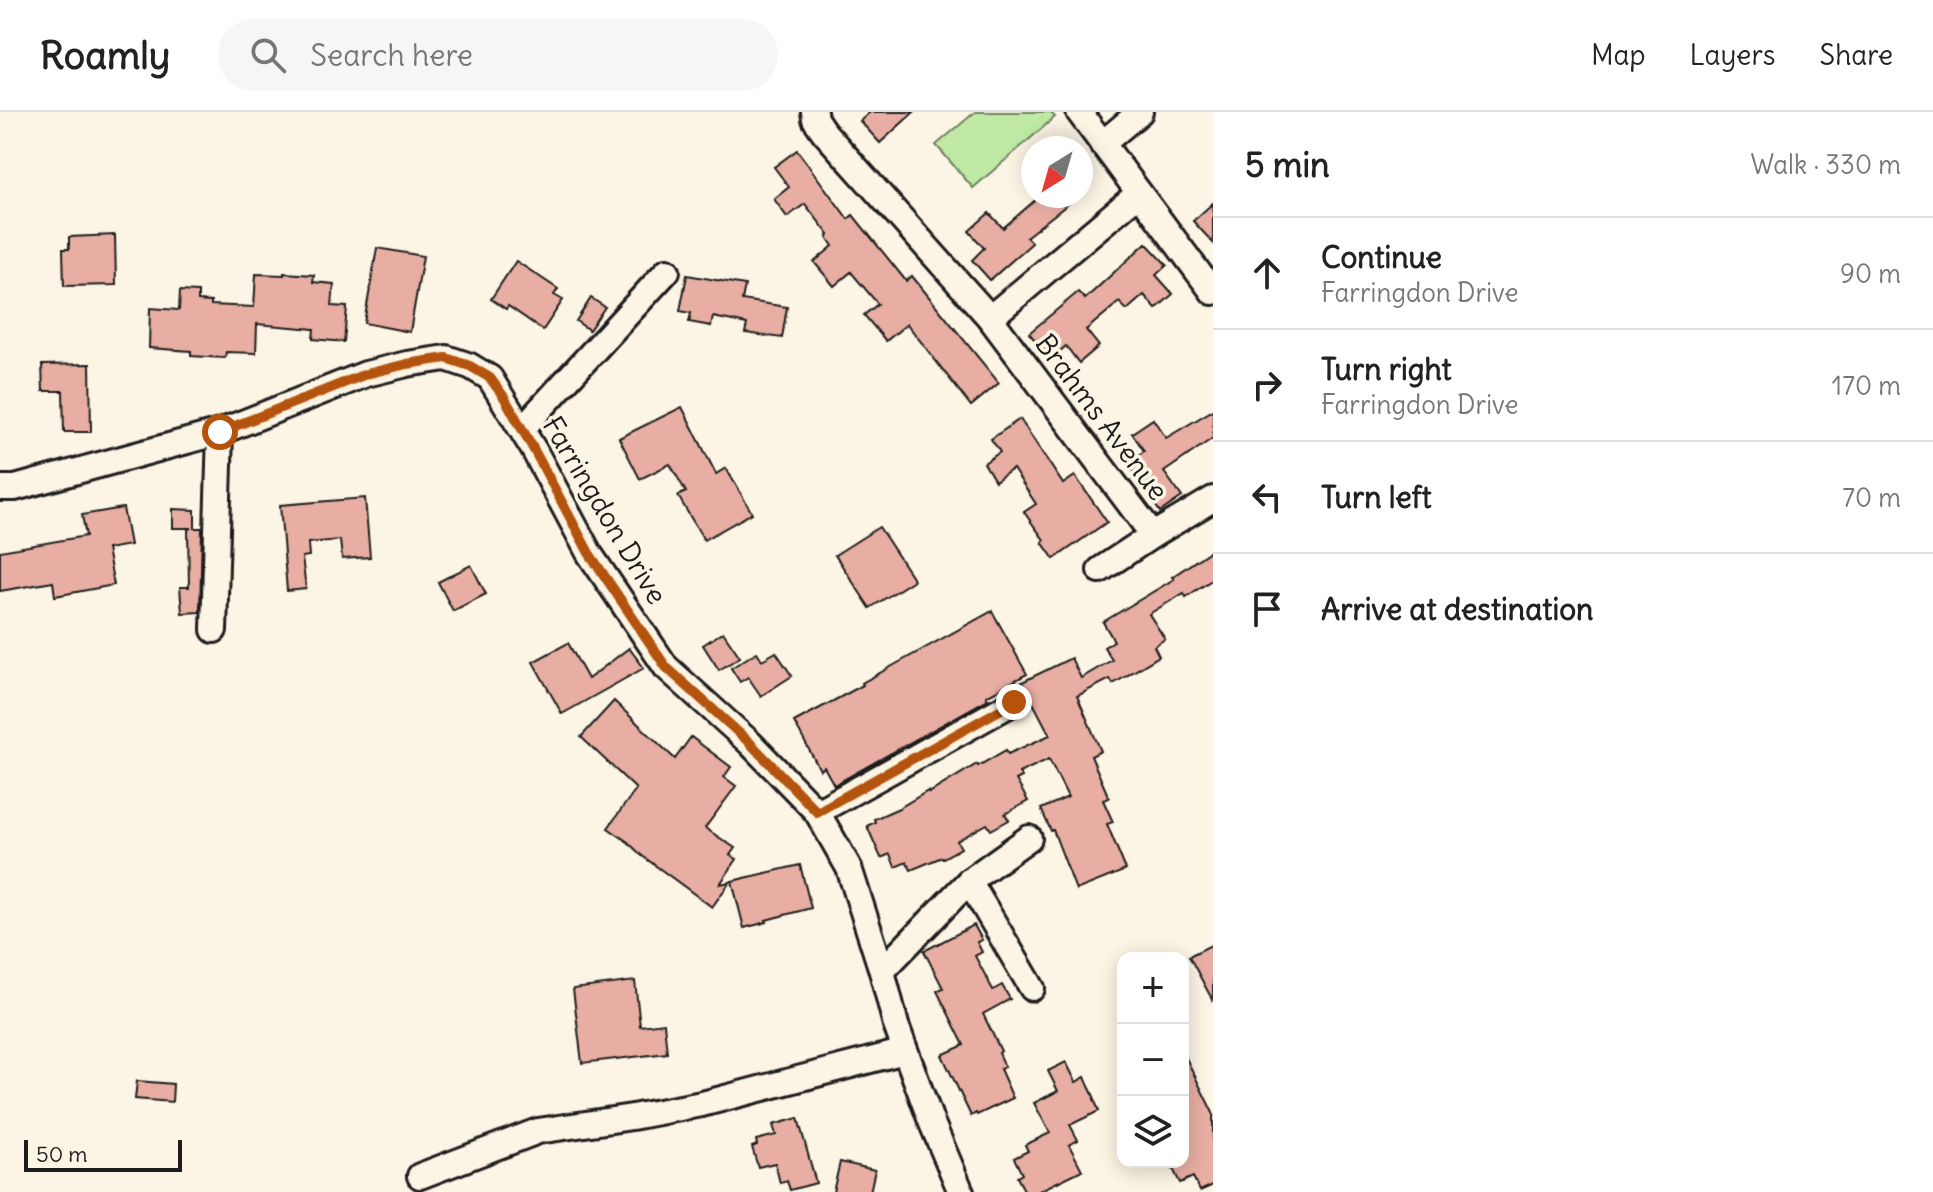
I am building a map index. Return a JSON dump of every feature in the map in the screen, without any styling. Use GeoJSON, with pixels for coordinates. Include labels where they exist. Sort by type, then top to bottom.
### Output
{"type":"FeatureCollection","features":[{"type":"Feature","properties":{"kind":"street","name":"Brahms Avenue"},"geometry":{"type":"LineString","coordinates":[[814,112],[824,132],[990,318],[1153,535],[1213,499]]}},
{"type":"Feature","properties":{"kind":"street"},"geometry":{"type":"LineString","coordinates":[[1079,112],[1213,292]]}},
{"type":"Feature","properties":{"kind":"street"},"geometry":{"type":"LineString","coordinates":[[1102,144],[1140,112]]}},
{"type":"Feature","properties":{"kind":"street"},"geometry":{"type":"LineString","coordinates":[[990,318],[1139,193]]}},
{"type":"Feature","properties":{"kind":"street"},"geometry":{"type":"LineString","coordinates":[[522,429],[667,271]]}},
{"type":"Feature","properties":{"kind":"street","name":"Farringdon Drive"},"geometry":{"type":"LineString","coordinates":[[0,488],[15,488],[220,432],[366,374],[407,364],[446,358],[470,366],[490,378],[522,429],[589,553],[666,667],[750,743],[817,812],[849,868],[896,1025],[961,1192]]}},
{"type":"Feature","properties":{"kind":"street"},"geometry":{"type":"LineString","coordinates":[[214,630],[220,432]]}},
{"type":"Feature","properties":{"kind":"street"},"geometry":{"type":"LineString","coordinates":[[1100,570],[1153,535]]}},
{"type":"Feature","properties":{"kind":"street"},"geometry":{"type":"LineString","coordinates":[[817,812],[1014,702]]}},
{"type":"Feature","properties":{"kind":"street"},"geometry":{"type":"LineString","coordinates":[[882,971],[969,881],[1029,838]]}},
{"type":"Feature","properties":{"kind":"street"},"geometry":{"type":"LineString","coordinates":[[969,881],[1032,988]]}},
{"type":"Feature","properties":{"kind":"street"},"geometry":{"type":"LineString","coordinates":[[420,1176],[538,1131],[702,1104],[905,1051]]}},
{"type":"Feature","properties":{"kind":"green space"},"geometry":{"type":"Polygon","coordinates":[[[975,112],[1050,112],[1055,117],[1033,136],[1021,136],[1021,146],[973,188],[936,145],[975,112]]]}},
{"type":"Feature","properties":{"kind":"building"},"geometry":{"type":"Polygon","coordinates":[[[870,112],[914,112],[880,143],[860,121],[870,112]]]}},
{"type":"Feature","properties":{"kind":"building"},"geometry":{"type":"Polygon","coordinates":[[[797,150],[848,219],[853,215],[906,281],[912,276],[999,383],[971,406],[907,324],[886,341],[864,315],[878,304],[851,272],[834,286],[814,262],[833,246],[827,237],[829,235],[805,204],[787,217],[774,199],[789,187],[774,167],[797,150]]]}},
{"type":"Feature","properties":{"kind":"building"},"geometry":{"type":"Polygon","coordinates":[[[1213,203],[1213,243],[1193,221],[1213,203]]]}},
{"type":"Feature","properties":{"kind":"building"},"geometry":{"type":"Polygon","coordinates":[[[1026,208],[1063,208],[1026,237],[1032,243],[990,280],[972,260],[984,248],[969,231],[989,213],[1003,228],[1026,208]]]}},
{"type":"Feature","properties":{"kind":"building"},"geometry":{"type":"Polygon","coordinates":[[[115,235],[116,285],[64,286],[63,249],[69,249],[69,237],[115,235]]]}},
{"type":"Feature","properties":{"kind":"building"},"geometry":{"type":"Polygon","coordinates":[[[1146,243],[1167,265],[1156,275],[1173,294],[1156,309],[1144,295],[1127,310],[1119,302],[1086,330],[1099,346],[1079,363],[1066,346],[1051,359],[1029,333],[1078,292],[1085,299],[1146,243]]]}},
{"type":"Feature","properties":{"kind":"building"},"geometry":{"type":"Polygon","coordinates":[[[377,248],[423,256],[410,332],[364,323],[377,248]]]}},
{"type":"Feature","properties":{"kind":"building"},"geometry":{"type":"Polygon","coordinates":[[[516,261],[558,289],[554,295],[563,300],[543,330],[508,306],[506,309],[491,299],[516,261]]]}},
{"type":"Feature","properties":{"kind":"building"},"geometry":{"type":"Polygon","coordinates":[[[256,274],[314,275],[313,282],[334,284],[332,306],[347,307],[344,342],[313,339],[314,329],[257,324],[256,353],[226,352],[225,358],[191,356],[191,351],[149,348],[150,308],[179,310],[180,291],[198,292],[198,301],[211,302],[211,305],[254,307],[256,274]]]}},
{"type":"Feature","properties":{"kind":"building"},"geometry":{"type":"Polygon","coordinates":[[[687,275],[745,285],[742,300],[787,307],[782,338],[745,333],[747,324],[713,317],[711,326],[689,322],[691,313],[680,311],[687,275]]]}},
{"type":"Feature","properties":{"kind":"building"},"geometry":{"type":"Polygon","coordinates":[[[591,298],[605,307],[589,330],[576,321],[591,298]]]}},
{"type":"Feature","properties":{"kind":"building"},"geometry":{"type":"Polygon","coordinates":[[[90,364],[91,432],[64,432],[63,391],[43,391],[42,365],[90,364]]]}},
{"type":"Feature","properties":{"kind":"building"},"geometry":{"type":"Polygon","coordinates":[[[682,407],[716,474],[726,468],[752,513],[704,540],[678,496],[686,492],[670,464],[640,479],[619,438],[682,407]]]}},
{"type":"Feature","properties":{"kind":"building"},"geometry":{"type":"Polygon","coordinates":[[[1213,410],[1213,438],[1164,472],[1182,497],[1160,512],[1128,463],[1144,451],[1132,433],[1153,419],[1166,438],[1213,410]]]}},
{"type":"Feature","properties":{"kind":"building"},"geometry":{"type":"Polygon","coordinates":[[[1020,419],[1063,484],[1075,476],[1107,522],[1054,559],[1024,512],[1036,504],[1013,469],[995,481],[984,463],[1000,452],[991,439],[1020,419]]]}},
{"type":"Feature","properties":{"kind":"building"},"geometry":{"type":"Polygon","coordinates":[[[365,498],[370,557],[342,559],[340,540],[308,543],[309,556],[302,557],[306,589],[287,591],[280,505],[365,498]]]}},
{"type":"Feature","properties":{"kind":"building"},"geometry":{"type":"Polygon","coordinates":[[[123,508],[130,545],[107,549],[114,585],[55,596],[53,582],[0,591],[0,551],[86,536],[82,515],[123,508]]]}},
{"type":"Feature","properties":{"kind":"building"},"geometry":{"type":"Polygon","coordinates":[[[173,509],[195,510],[195,528],[202,528],[200,612],[182,613],[180,587],[189,587],[188,529],[192,528],[173,528],[173,509]]]}},
{"type":"Feature","properties":{"kind":"building"},"geometry":{"type":"Polygon","coordinates":[[[879,527],[914,580],[870,608],[835,555],[879,527]]]}},
{"type":"Feature","properties":{"kind":"building"},"geometry":{"type":"Polygon","coordinates":[[[1213,549],[1213,579],[1186,597],[1184,593],[1149,614],[1165,639],[1154,646],[1159,656],[1113,684],[1110,679],[1077,696],[1101,751],[1091,756],[1109,798],[1103,800],[1113,822],[1107,824],[1126,870],[1076,890],[1053,830],[1041,809],[1068,797],[1049,759],[1019,773],[1022,777],[1016,780],[1028,801],[1005,814],[1009,820],[991,830],[987,824],[957,841],[961,848],[911,870],[907,862],[895,867],[890,854],[881,858],[867,826],[875,822],[874,819],[929,793],[1006,750],[1008,754],[1050,735],[1022,682],[1071,658],[1081,678],[1112,660],[1104,647],[1114,641],[1103,622],[1174,579],[1172,577],[1213,549]]]}},
{"type":"Feature","properties":{"kind":"building"},"geometry":{"type":"Polygon","coordinates":[[[471,565],[486,594],[453,611],[438,582],[471,565]]]}},
{"type":"Feature","properties":{"kind":"building"},"geometry":{"type":"Polygon","coordinates":[[[992,611],[1027,674],[834,785],[824,767],[820,770],[794,722],[992,611]]]}},
{"type":"Feature","properties":{"kind":"building"},"geometry":{"type":"Polygon","coordinates":[[[723,632],[740,657],[719,670],[703,645],[723,632]]]}},
{"type":"Feature","properties":{"kind":"building"},"geometry":{"type":"Polygon","coordinates":[[[568,643],[588,679],[629,648],[644,668],[562,714],[533,662],[568,643]]]}},
{"type":"Feature","properties":{"kind":"building"},"geometry":{"type":"Polygon","coordinates":[[[757,652],[762,660],[776,652],[792,676],[761,696],[748,677],[740,682],[731,668],[757,652]]]}},
{"type":"Feature","properties":{"kind":"building"},"geometry":{"type":"Polygon","coordinates":[[[614,701],[675,759],[691,737],[731,767],[724,777],[736,786],[705,828],[735,848],[730,855],[737,859],[720,884],[730,882],[712,907],[608,828],[636,789],[581,737],[614,701]]]}},
{"type":"Feature","properties":{"kind":"building"},"geometry":{"type":"Polygon","coordinates":[[[800,865],[811,908],[744,928],[732,881],[800,865]]]}},
{"type":"Feature","properties":{"kind":"building"},"geometry":{"type":"Polygon","coordinates":[[[974,925],[982,940],[977,942],[982,952],[975,956],[993,990],[1002,985],[1010,999],[983,1014],[1001,1051],[999,1053],[1005,1067],[1000,1069],[1013,1098],[971,1116],[942,1055],[964,1045],[937,991],[943,988],[924,951],[974,925]]]}},
{"type":"Feature","properties":{"kind":"building"},"geometry":{"type":"Polygon","coordinates":[[[1213,944],[1213,1001],[1189,956],[1213,944]]]}},
{"type":"Feature","properties":{"kind":"building"},"geometry":{"type":"Polygon","coordinates":[[[635,981],[640,1026],[664,1023],[667,1053],[582,1063],[573,989],[635,981]]]}},
{"type":"Feature","properties":{"kind":"building"},"geometry":{"type":"Polygon","coordinates":[[[1066,1062],[1076,1082],[1085,1077],[1099,1111],[1070,1125],[1078,1140],[1069,1145],[1082,1170],[1037,1192],[1025,1192],[1017,1177],[1022,1174],[1014,1158],[1028,1151],[1025,1145],[1050,1133],[1034,1103],[1058,1091],[1048,1071],[1066,1062]]]}},
{"type":"Feature","properties":{"kind":"building"},"geometry":{"type":"Polygon","coordinates":[[[1189,1064],[1213,1113],[1213,1185],[1200,1191],[1193,1177],[1180,1183],[1172,1168],[1189,1168],[1189,1064]]]}},
{"type":"Feature","properties":{"kind":"building"},"geometry":{"type":"Polygon","coordinates":[[[137,1081],[173,1084],[172,1102],[135,1099],[137,1081]]]}},
{"type":"Feature","properties":{"kind":"building"},"geometry":{"type":"Polygon","coordinates":[[[798,1118],[816,1183],[790,1190],[787,1181],[780,1183],[775,1163],[758,1167],[752,1147],[757,1145],[756,1140],[776,1135],[773,1125],[798,1118]]]}},
{"type":"Feature","properties":{"kind":"building"},"geometry":{"type":"Polygon","coordinates":[[[840,1162],[875,1170],[870,1192],[833,1192],[840,1162]]]}},
{"type":"Feature","properties":{"kind":"route"},"geometry":{"type":"LineString","coordinates":[[220,432],[366,374],[407,364],[446,358],[470,366],[490,378],[534,450],[589,553],[666,667],[750,743],[817,812],[1014,702]]}}]}
